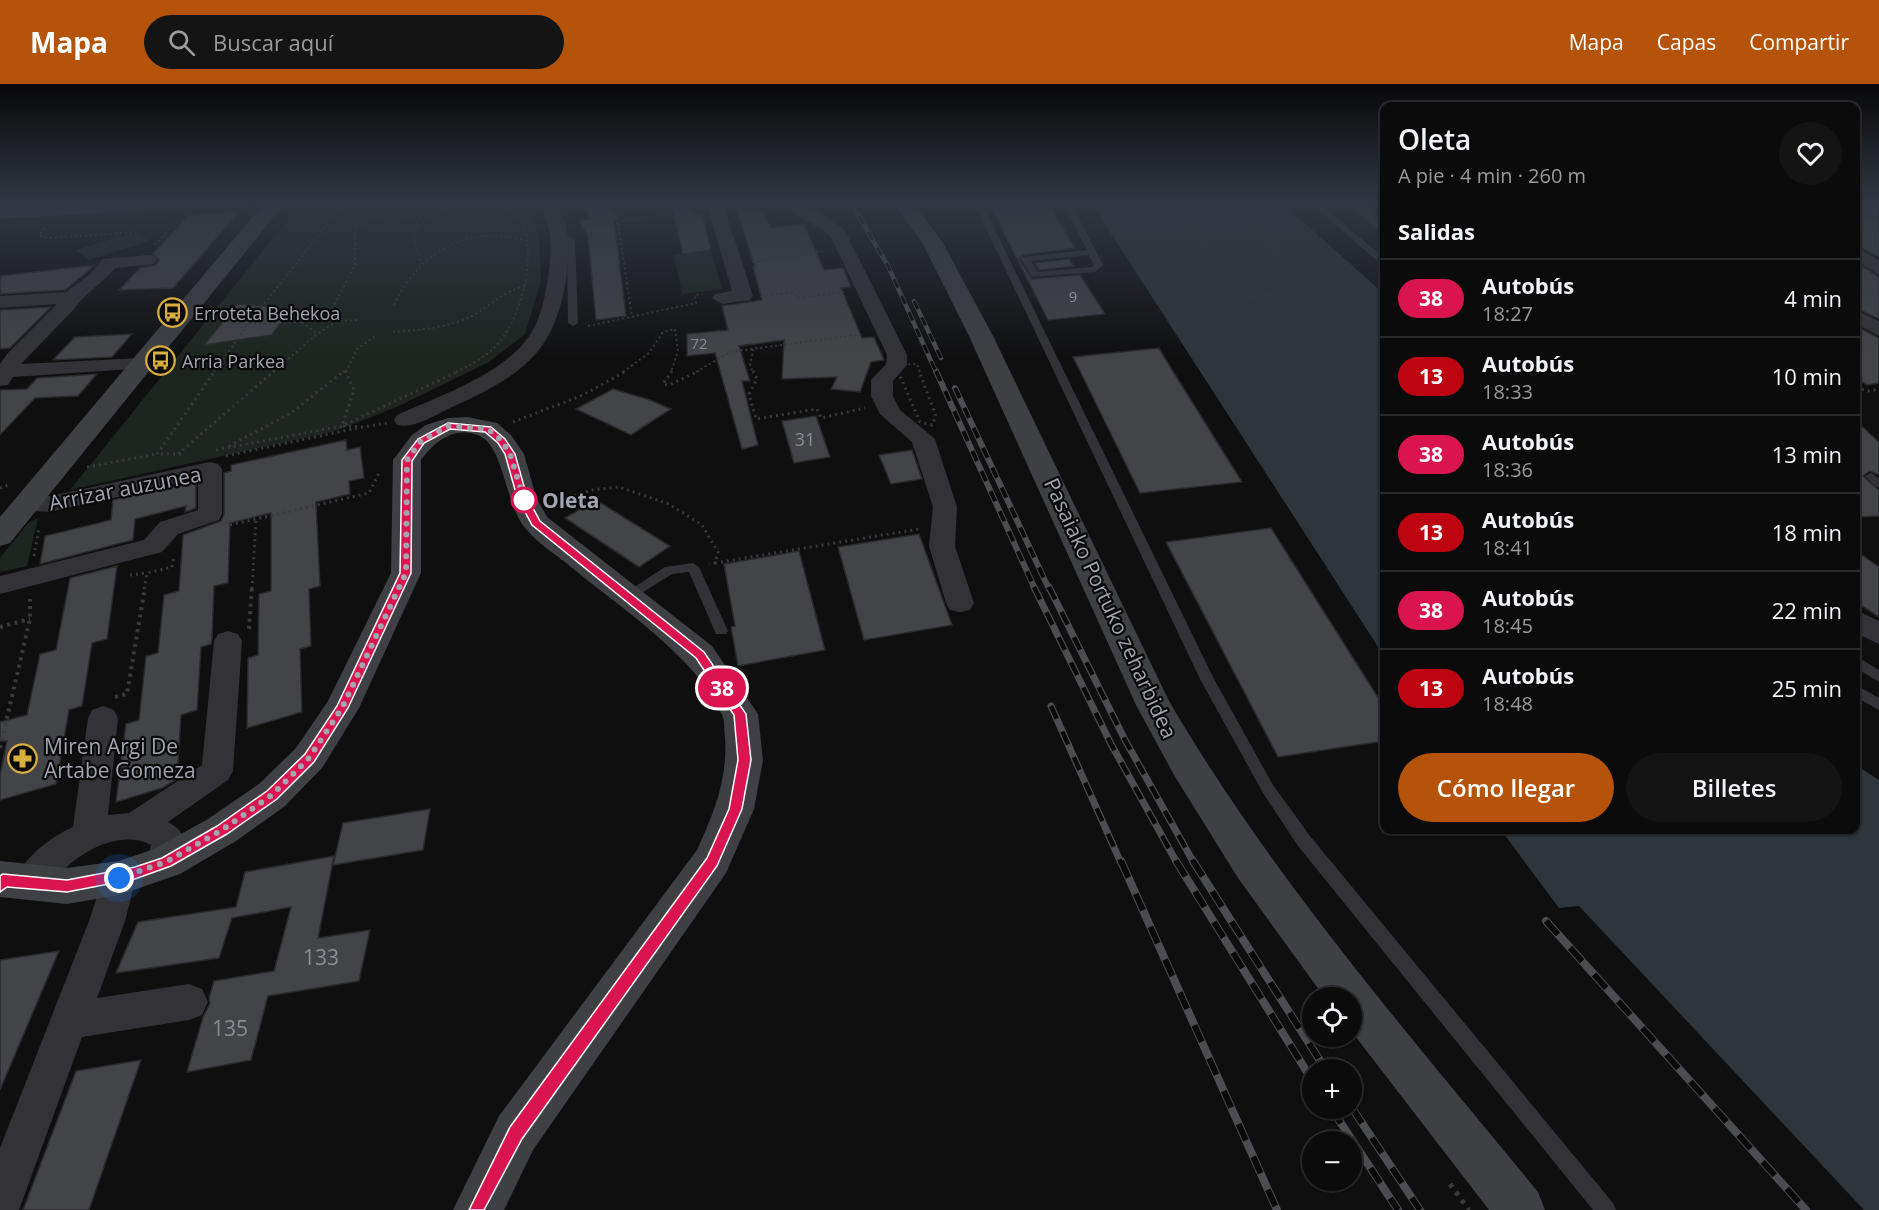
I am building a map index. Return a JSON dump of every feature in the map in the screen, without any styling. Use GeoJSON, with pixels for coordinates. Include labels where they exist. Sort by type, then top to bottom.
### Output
{"type":"FeatureCollection","features":[{"type":"Feature","properties":{"kind":"street"},"geometry":{"type":"LineString","coordinates":[[0,536],[37,504],[141,364],[231,254]]}},
{"type":"Feature","properties":{"kind":"street"},"geometry":{"type":"LineString","coordinates":[[405,420],[511,366],[541,335],[554,299],[558,254]]}},
{"type":"Feature","properties":{"kind":"street"},"geometry":{"type":"LineString","coordinates":[[722,298],[743,296],[728,254]]}},
{"type":"Feature","properties":{"kind":"street"},"geometry":{"type":"LineString","coordinates":[[849,254],[897,355],[906,365],[882,380],[882,396],[891,414],[923,439],[945,507],[942,546],[960,603]]}},
{"type":"Feature","properties":{"kind":"street","name":"Pasaiako Portuko zeharbidea"},"geometry":{"type":"LineString","coordinates":[[938,254],[991,355],[1158,715],[1252,866],[1343,987]]}},
{"type":"Feature","properties":{"kind":"street"},"geometry":{"type":"LineString","coordinates":[[2,374],[15,357],[67,305],[71,297],[97,278],[109,263],[144,260]]}},
{"type":"Feature","properties":{"kind":"street"},"geometry":{"type":"LineString","coordinates":[[97,278],[164,272]]}},
{"type":"Feature","properties":{"kind":"street"},"geometry":{"type":"LineString","coordinates":[[0,302],[71,297]]}},
{"type":"Feature","properties":{"kind":"street"},"geometry":{"type":"LineString","coordinates":[[1860,318],[1879,330]]}},
{"type":"Feature","properties":{"kind":"street"},"geometry":{"type":"LineString","coordinates":[[2,374],[141,364]]}},
{"type":"Feature","properties":{"kind":"street"},"geometry":{"type":"LineString","coordinates":[[8,882],[67,886],[119,878],[166,862],[222,830],[272,795],[309,758],[342,708],[406,573],[407,460],[421,441],[448,426],[488,429],[502,441],[510,454],[522,497],[536,523],[700,655],[740,714],[745,760],[735,809],[712,861],[516,1133],[478,1210]]}},
{"type":"Feature","properties":{"kind":"street","name":"Arrizar auzunea"},"geometry":{"type":"LineString","coordinates":[[0,585],[153,546],[169,528],[210,514],[210,469],[37,504]]}},
{"type":"Feature","properties":{"kind":"street"},"geometry":{"type":"LineString","coordinates":[[0,522],[37,504]]}},
{"type":"Feature","properties":{"kind":"street"},"geometry":{"type":"LineString","coordinates":[[1860,622],[1879,634]]}},
{"type":"Feature","properties":{"kind":"street"},"geometry":{"type":"LineString","coordinates":[[137,825],[217,771],[228,641]]}},
{"type":"Feature","properties":{"kind":"street"},"geometry":{"type":"LineString","coordinates":[[89,835],[103,718]]}},
{"type":"Feature","properties":{"kind":"street"},"geometry":{"type":"LineString","coordinates":[[8,882],[89,835],[115,827],[137,825],[155,829],[168,837],[166,862]]}},
{"type":"Feature","properties":{"kind":"street"},"geometry":{"type":"LineString","coordinates":[[0,1203],[107,921],[119,878]]}},
{"type":"Feature","properties":{"kind":"street"},"geometry":{"type":"LineString","coordinates":[[68,1021],[189,1002]]}},
{"type":"Feature","properties":{"kind":"street","name":"Pasaiako Portuko zeharbidea"},"geometry":{"type":"LineString","coordinates":[[1362,1012],[1520,1210]]}},
{"type":"Feature","properties":{"kind":"lane"},"geometry":{"type":"LineString","coordinates":[[571,254],[573,323]]}},
{"type":"Feature","properties":{"kind":"lane"},"geometry":{"type":"LineString","coordinates":[[1002,254],[1202,669],[1268,789],[1304,841],[1606,1210]]}},
{"type":"Feature","properties":{"kind":"lane"},"geometry":{"type":"LineString","coordinates":[[1077,254],[1025,259],[1035,275],[1095,269],[1099,265],[1093,254]]}},
{"type":"Feature","properties":{"kind":"lane"},"geometry":{"type":"LineString","coordinates":[[627,596],[669,570],[693,567],[721,631]]}},
{"type":"Feature","properties":{"kind":"lane"},"geometry":{"type":"LineString","coordinates":[[1860,665],[1879,677]]}},
{"type":"Feature","properties":{"kind":"lane"},"geometry":{"type":"LineString","coordinates":[[1860,693],[1879,705]]}},
{"type":"Feature","properties":{"kind":"path"},"geometry":{"type":"LineString","coordinates":[[144,260],[149,254]]}},
{"type":"Feature","properties":{"kind":"path"},"geometry":{"type":"LineString","coordinates":[[157,454],[248,324],[304,254]]}},
{"type":"Feature","properties":{"kind":"path"},"geometry":{"type":"LineString","coordinates":[[248,324],[302,322],[333,307],[355,265],[355,254]]}},
{"type":"Feature","properties":{"kind":"path"},"geometry":{"type":"LineString","coordinates":[[418,254],[421,264]]}},
{"type":"Feature","properties":{"kind":"path"},"geometry":{"type":"LineString","coordinates":[[394,305],[399,290],[421,264],[437,254]]}},
{"type":"Feature","properties":{"kind":"path"},"geometry":{"type":"LineString","coordinates":[[342,426],[459,371],[495,347],[515,320],[525,285],[526,254]]}},
{"type":"Feature","properties":{"kind":"path"},"geometry":{"type":"LineString","coordinates":[[623,254],[632,317]]}},
{"type":"Feature","properties":{"kind":"path"},"geometry":{"type":"LineString","coordinates":[[733,264],[807,254]]}},
{"type":"Feature","properties":{"kind":"path"},"geometry":{"type":"LineString","coordinates":[[1211,254],[1250,297]]}},
{"type":"Feature","properties":{"kind":"path"},"geometry":{"type":"LineString","coordinates":[[1279,254],[1339,312]]}},
{"type":"Feature","properties":{"kind":"path"},"geometry":{"type":"LineString","coordinates":[[393,332],[426,330],[452,324],[482,309],[502,292],[525,285]]}},
{"type":"Feature","properties":{"kind":"path"},"geometry":{"type":"LineString","coordinates":[[743,296],[794,293],[797,298],[865,289]]}},
{"type":"Feature","properties":{"kind":"path"},"geometry":{"type":"LineString","coordinates":[[583,327],[696,303],[695,295],[719,291],[722,298]]}},
{"type":"Feature","properties":{"kind":"path"},"geometry":{"type":"LineString","coordinates":[[1229,300],[1271,294]]}},
{"type":"Feature","properties":{"kind":"path"},"geometry":{"type":"LineString","coordinates":[[333,307],[337,321]]}},
{"type":"Feature","properties":{"kind":"path"},"geometry":{"type":"LineString","coordinates":[[78,468],[157,454],[177,454],[316,334],[337,321],[359,320]]}},
{"type":"Feature","properties":{"kind":"path"},"geometry":{"type":"LineString","coordinates":[[302,322],[316,334]]}},
{"type":"Feature","properties":{"kind":"path"},"geometry":{"type":"LineString","coordinates":[[488,429],[552,411],[621,372],[647,354],[663,332],[675,329],[681,346],[670,376],[663,384],[669,385],[692,375],[730,352],[885,331]]}},
{"type":"Feature","properties":{"kind":"path"},"geometry":{"type":"LineString","coordinates":[[363,427],[342,426],[224,449],[271,427],[319,396],[345,370],[357,350],[377,335]]}},
{"type":"Feature","properties":{"kind":"path"},"geometry":{"type":"LineString","coordinates":[[753,349],[750,366],[757,379],[749,394],[756,419],[817,409],[821,418],[873,407]]}},
{"type":"Feature","properties":{"kind":"path"},"geometry":{"type":"LineString","coordinates":[[906,365],[936,416],[932,425],[920,422],[906,365]]}},
{"type":"Feature","properties":{"kind":"path"},"geometry":{"type":"LineString","coordinates":[[342,426],[354,390],[345,370]]}},
{"type":"Feature","properties":{"kind":"path"},"geometry":{"type":"LineString","coordinates":[[1860,389],[1868,391],[1879,389]]}},
{"type":"Feature","properties":{"kind":"path"},"geometry":{"type":"LineString","coordinates":[[217,458],[405,420]]}},
{"type":"Feature","properties":{"kind":"path"},"geometry":{"type":"LineString","coordinates":[[530,512],[591,490],[619,488],[669,504],[702,525],[718,552],[716,563]]}},
{"type":"Feature","properties":{"kind":"path"},"geometry":{"type":"LineString","coordinates":[[187,522],[206,531],[369,493]]}},
{"type":"Feature","properties":{"kind":"path"},"geometry":{"type":"LineString","coordinates":[[0,748],[30,619],[30,578],[42,516],[37,504]]}},
{"type":"Feature","properties":{"kind":"path"},"geometry":{"type":"LineString","coordinates":[[228,641],[249,632],[256,519]]}},
{"type":"Feature","properties":{"kind":"path"},"geometry":{"type":"LineString","coordinates":[[693,567],[944,525]]}},
{"type":"Feature","properties":{"kind":"path"},"geometry":{"type":"LineString","coordinates":[[103,718],[105,700],[127,693],[147,573],[172,567],[175,548]]}},
{"type":"Feature","properties":{"kind":"path"},"geometry":{"type":"LineString","coordinates":[[0,627],[30,619]]}},
{"type":"Feature","properties":{"kind":"shaded area"},"geometry":{"type":"Polygon","coordinates":[[[80,254],[109,254],[89,260],[80,254]]]}},
{"type":"Feature","properties":{"kind":"shaded area"},"geometry":{"type":"Polygon","coordinates":[[[261,254],[540,254],[541,281],[525,334],[489,362],[399,406],[336,431],[70,490],[261,254]]]}},
{"type":"Feature","properties":{"kind":"shaded area"},"geometry":{"type":"Polygon","coordinates":[[[712,254],[722,289],[682,294],[674,255],[712,254]]]}},
{"type":"Feature","properties":{"kind":"shaded area"},"geometry":{"type":"Polygon","coordinates":[[[1124,254],[1339,254],[1380,290],[1380,650],[1124,254]]]}},
{"type":"Feature","properties":{"kind":"shaded area"},"geometry":{"type":"Polygon","coordinates":[[[38,518],[27,566],[0,572],[0,558],[28,523],[38,518]]]}},
{"type":"Feature","properties":{"kind":"shaded area"},"geometry":{"type":"Polygon","coordinates":[[[1860,768],[1879,780],[1879,1210],[1864,1210],[1579,906],[1559,908],[1504,834],[1860,834],[1860,768]]]}},
{"type":"Feature","properties":{"kind":"building"},"geometry":{"type":"Polygon","coordinates":[[[153,254],[203,254],[173,288],[119,290],[140,268],[156,265],[159,260],[153,254]]]}},
{"type":"Feature","properties":{"kind":"building"},"geometry":{"type":"Polygon","coordinates":[[[590,254],[618,254],[626,316],[596,320],[590,254]]]}},
{"type":"Feature","properties":{"kind":"building"},"geometry":{"type":"Polygon","coordinates":[[[751,254],[817,254],[824,270],[843,268],[851,287],[841,288],[862,338],[874,337],[884,360],[871,362],[860,392],[831,389],[837,377],[782,379],[784,340],[739,346],[750,381],[742,381],[758,445],[742,449],[715,353],[687,356],[687,334],[728,330],[722,306],[762,300],[753,267],[755,267],[751,254]]]}},
{"type":"Feature","properties":{"kind":"building"},"geometry":{"type":"Polygon","coordinates":[[[1014,254],[1033,254],[1022,255],[1019,260],[1032,279],[1080,275],[1105,314],[1048,320],[1014,254]]]}},
{"type":"Feature","properties":{"kind":"building"},"geometry":{"type":"Polygon","coordinates":[[[1069,259],[1074,266],[1039,270],[1035,263],[1069,259]]]}},
{"type":"Feature","properties":{"kind":"building"},"geometry":{"type":"Polygon","coordinates":[[[95,265],[65,290],[0,294],[0,276],[95,265]]]}},
{"type":"Feature","properties":{"kind":"building"},"geometry":{"type":"Polygon","coordinates":[[[1860,265],[1879,277],[1879,319],[1860,310],[1860,265]]]}},
{"type":"Feature","properties":{"kind":"building"},"geometry":{"type":"Polygon","coordinates":[[[237,304],[290,309],[272,335],[204,345],[237,304]]]}},
{"type":"Feature","properties":{"kind":"building"},"geometry":{"type":"Polygon","coordinates":[[[51,307],[10,348],[0,349],[0,310],[51,307]]]}},
{"type":"Feature","properties":{"kind":"building"},"geometry":{"type":"Polygon","coordinates":[[[1860,328],[1879,338],[1879,383],[1867,385],[1860,381],[1860,328]]]}},
{"type":"Feature","properties":{"kind":"building"},"geometry":{"type":"Polygon","coordinates":[[[132,334],[112,357],[53,360],[75,337],[132,334]]]}},
{"type":"Feature","properties":{"kind":"building"},"geometry":{"type":"Polygon","coordinates":[[[1159,348],[1242,482],[1140,493],[1073,357],[1159,348]]]}},
{"type":"Feature","properties":{"kind":"building"},"geometry":{"type":"Polygon","coordinates":[[[97,374],[78,396],[35,398],[0,435],[0,390],[27,389],[37,378],[97,374]]]}},
{"type":"Feature","properties":{"kind":"building"},"geometry":{"type":"Polygon","coordinates":[[[613,389],[671,409],[631,435],[576,409],[613,389]]]}},
{"type":"Feature","properties":{"kind":"building"},"geometry":{"type":"Polygon","coordinates":[[[816,416],[830,457],[794,463],[782,421],[816,416]]]}},
{"type":"Feature","properties":{"kind":"building"},"geometry":{"type":"Polygon","coordinates":[[[1860,425],[1879,442],[1879,475],[1870,471],[1863,476],[1879,490],[1879,516],[1860,517],[1860,425]]]}},
{"type":"Feature","properties":{"kind":"building"},"geometry":{"type":"Polygon","coordinates":[[[346,440],[347,450],[360,447],[364,478],[349,481],[350,494],[316,502],[320,586],[309,589],[311,646],[300,649],[302,712],[247,728],[248,658],[258,655],[259,594],[271,591],[271,513],[230,523],[228,583],[214,586],[212,639],[211,644],[201,647],[197,710],[181,715],[177,779],[162,788],[116,802],[126,724],[139,720],[146,656],[158,653],[164,595],[179,591],[183,535],[221,521],[224,514],[224,473],[231,471],[231,465],[346,440]]]}},
{"type":"Feature","properties":{"kind":"building"},"geometry":{"type":"Polygon","coordinates":[[[912,450],[922,479],[891,484],[879,455],[912,450]]]}},
{"type":"Feature","properties":{"kind":"building"},"geometry":{"type":"Polygon","coordinates":[[[196,482],[196,508],[185,512],[186,506],[135,519],[133,540],[40,564],[45,536],[111,520],[113,500],[196,482]]]}},
{"type":"Feature","properties":{"kind":"building"},"geometry":{"type":"Polygon","coordinates":[[[596,500],[670,546],[639,567],[565,518],[596,500]]]}},
{"type":"Feature","properties":{"kind":"building"},"geometry":{"type":"Polygon","coordinates":[[[1271,528],[1380,701],[1380,742],[1278,757],[1166,542],[1271,528]]]}},
{"type":"Feature","properties":{"kind":"building"},"geometry":{"type":"Polygon","coordinates":[[[919,534],[952,625],[864,640],[838,547],[919,534]]]}},
{"type":"Feature","properties":{"kind":"building"},"geometry":{"type":"Polygon","coordinates":[[[799,551],[825,650],[738,666],[731,627],[735,626],[724,564],[799,551]]]}},
{"type":"Feature","properties":{"kind":"building"},"geometry":{"type":"Polygon","coordinates":[[[1860,554],[1879,567],[1879,617],[1860,605],[1860,554]]]}},
{"type":"Feature","properties":{"kind":"building"},"geometry":{"type":"Polygon","coordinates":[[[117,566],[107,639],[92,643],[82,706],[69,710],[56,784],[0,800],[0,775],[7,741],[0,741],[0,722],[27,715],[40,654],[56,650],[70,578],[117,566]]]}},
{"type":"Feature","properties":{"kind":"building"},"geometry":{"type":"Polygon","coordinates":[[[430,809],[423,850],[333,865],[343,823],[430,809]]]}},
{"type":"Feature","properties":{"kind":"building"},"geometry":{"type":"Polygon","coordinates":[[[334,856],[318,938],[370,930],[359,981],[268,996],[251,1060],[187,1072],[203,1017],[210,1003],[209,998],[214,981],[274,971],[291,907],[232,918],[219,958],[116,973],[138,922],[236,907],[245,872],[334,856]]]}},
{"type":"Feature","properties":{"kind":"building"},"geometry":{"type":"Polygon","coordinates":[[[59,951],[0,1090],[0,960],[59,951]]]}},
{"type":"Feature","properties":{"kind":"building"},"geometry":{"type":"Polygon","coordinates":[[[141,1060],[89,1210],[23,1210],[76,1071],[141,1060]]]}},
{"type":"Feature","properties":{"kind":"railway"},"geometry":{"type":"LineString","coordinates":[[881,254],[936,372]]}},
{"type":"Feature","properties":{"kind":"railway"},"geometry":{"type":"LineString","coordinates":[[914,301],[941,358]]}},
{"type":"Feature","properties":{"kind":"railway"},"geometry":{"type":"LineString","coordinates":[[936,371],[1035,589]]}},
{"type":"Feature","properties":{"kind":"railway"},"geometry":{"type":"LineString","coordinates":[[955,388],[1049,589]]}},
{"type":"Feature","properties":{"kind":"railway"},"geometry":{"type":"LineString","coordinates":[[1034,587],[1111,744],[1177,863]]}},
{"type":"Feature","properties":{"kind":"railway"},"geometry":{"type":"LineString","coordinates":[[1049,587],[1125,740],[1194,863]]}},
{"type":"Feature","properties":{"kind":"railway"},"geometry":{"type":"LineString","coordinates":[[1051,706],[1121,863]]}},
{"type":"Feature","properties":{"kind":"railway"},"geometry":{"type":"LineString","coordinates":[[1121,861],[1277,1210]]}},
{"type":"Feature","properties":{"kind":"railway"},"geometry":{"type":"LineString","coordinates":[[1176,861],[1302,1064]]}},
{"type":"Feature","properties":{"kind":"railway"},"geometry":{"type":"LineString","coordinates":[[1193,861],[1319,1059]]}},
{"type":"Feature","properties":{"kind":"railway"},"geometry":{"type":"LineString","coordinates":[[1546,921],[1806,1210]]}},
{"type":"Feature","properties":{"kind":"railway"},"geometry":{"type":"LineString","coordinates":[[1338,1119],[1398,1210]]}},
{"type":"Feature","properties":{"kind":"railway"},"geometry":{"type":"LineString","coordinates":[[1359,1119],[1420,1210]]}},
{"type":"Feature","properties":{"kind":"bus line","name":"38"},"geometry":{"type":"LineString","coordinates":[[0,885],[3,880],[67,886],[119,878],[135,873],[166,862],[222,830],[272,795],[309,758],[342,708],[406,573],[408,556],[407,460],[421,441],[435,431],[448,426],[467,425],[488,429],[502,441],[510,454],[522,497],[536,523],[700,655],[740,714],[745,760],[735,809],[712,861],[516,1133],[478,1210]]}},
{"type":"Feature","properties":{"kind":"place","name":"Erroteta Behekoa"},"geometry":{"type":"Point","coordinates":[173,313]}},
{"type":"Feature","properties":{"kind":"place","name":"Arria Parkea"},"geometry":{"type":"Point","coordinates":[161,361]}},
{"type":"Feature","properties":{"kind":"place","name":"Oleta"},"geometry":{"type":"Point","coordinates":[524,500]}},
{"type":"Feature","properties":{"kind":"place","name":"Miren Argi De Artabe Gomeza"},"geometry":{"type":"Point","coordinates":[23,758]}},
{"type":"Feature","properties":{"kind":"route"},"geometry":{"type":"LineString","coordinates":[[119,878],[166,862],[222,830],[272,795],[309,758],[342,708],[406,573],[408,556],[407,460],[421,441],[435,431],[448,426],[467,425],[488,429],[502,441],[510,454],[524,500]]}}]}
